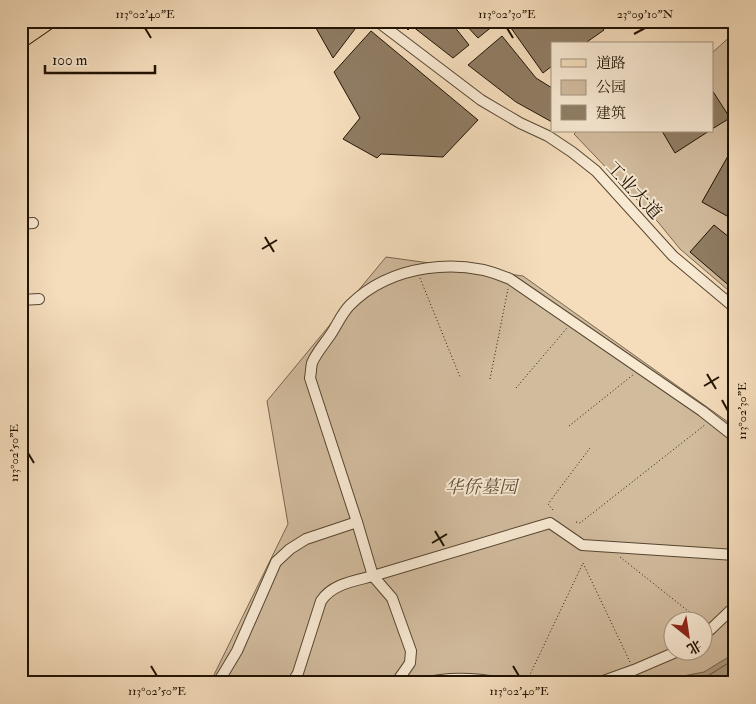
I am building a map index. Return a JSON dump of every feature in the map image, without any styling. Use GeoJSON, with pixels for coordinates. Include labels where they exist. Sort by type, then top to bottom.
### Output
{"type":"FeatureCollection","features":[{"type":"Feature","properties":{"kind":"main road"},"geometry":{"type":"LineString","coordinates":[[21,41],[50,21]]}},
{"type":"Feature","properties":{"kind":"street","name":"工业大道"},"geometry":{"type":"LineString","coordinates":[[378,21],[481,100],[520,124],[548,136],[596,171],[673,256],[735,308]]}},
{"type":"Feature","properties":{"kind":"street"},"geometry":{"type":"LineString","coordinates":[[21,224],[33,223]]}},
{"type":"Feature","properties":{"kind":"street"},"geometry":{"type":"LineString","coordinates":[[396,683],[410,663],[411,651],[392,598],[373,576],[310,378],[312,362],[348,307],[362,294],[384,280],[402,274],[434,268],[479,269],[510,279],[712,419],[735,438]]}},
{"type":"Feature","properties":{"kind":"street"},"geometry":{"type":"LineString","coordinates":[[21,300],[40,299]]}},
{"type":"Feature","properties":{"kind":"street"},"geometry":{"type":"LineString","coordinates":[[216,683],[237,650],[276,562],[290,549],[306,539],[357,522]]}},
{"type":"Feature","properties":{"kind":"street"},"geometry":{"type":"LineString","coordinates":[[292,683],[298,673],[321,601],[326,593],[345,583],[550,523],[582,545],[735,555]]}},
{"type":"Feature","properties":{"kind":"street"},"geometry":{"type":"LineString","coordinates":[[714,626],[735,606]]}},
{"type":"Feature","properties":{"kind":"street"},"geometry":{"type":"LineString","coordinates":[[598,683],[664,657]]}},
{"type":"Feature","properties":{"kind":"street"},"geometry":{"type":"LineString","coordinates":[[424,683],[437,679],[460,678],[502,683]]}},
{"type":"Feature","properties":{"kind":"path"},"geometry":{"type":"LineString","coordinates":[[417,271],[460,377]]}},
{"type":"Feature","properties":{"kind":"path"},"geometry":{"type":"LineString","coordinates":[[490,380],[510,279]]}},
{"type":"Feature","properties":{"kind":"path"},"geometry":{"type":"LineString","coordinates":[[516,388],[572,322]]}},
{"type":"Feature","properties":{"kind":"path"},"geometry":{"type":"LineString","coordinates":[[569,426],[640,369]]}},
{"type":"Feature","properties":{"kind":"path"},"geometry":{"type":"LineString","coordinates":[[576,522],[580,523],[712,419]]}},
{"type":"Feature","properties":{"kind":"path"},"geometry":{"type":"LineString","coordinates":[[553,510],[548,504],[590,448]]}},
{"type":"Feature","properties":{"kind":"path"},"geometry":{"type":"LineString","coordinates":[[607,547],[689,612]]}},
{"type":"Feature","properties":{"kind":"path"},"geometry":{"type":"LineString","coordinates":[[526,683],[583,563],[634,670]]}},
{"type":"Feature","properties":{"kind":"green space"},"geometry":{"type":"Polygon","coordinates":[[[735,32],[735,296],[680,249],[658,222],[574,134],[576,132],[714,132],[714,51],[735,32]]]}},
{"type":"Feature","properties":{"kind":"green space","name":"华侨墓园"},"geometry":{"type":"Polygon","coordinates":[[[386,257],[523,276],[735,427],[735,683],[210,683],[288,524],[267,401],[386,257]]]}},
{"type":"Feature","properties":{"kind":"water"},"geometry":{"type":"Polygon","coordinates":[[[735,653],[735,683],[666,683],[668,679],[704,672],[735,653]]]}},
{"type":"Feature","properties":{"kind":"building"},"geometry":{"type":"Polygon","coordinates":[[[312,21],[356,21],[358,25],[333,58],[312,21]]]}},
{"type":"Feature","properties":{"kind":"building"},"geometry":{"type":"Polygon","coordinates":[[[399,21],[450,21],[469,45],[453,58],[412,26],[408,30],[399,21]]]}},
{"type":"Feature","properties":{"kind":"building"},"geometry":{"type":"Polygon","coordinates":[[[462,21],[499,21],[478,38],[462,21]]]}},
{"type":"Feature","properties":{"kind":"building"},"geometry":{"type":"Polygon","coordinates":[[[521,21],[597,21],[604,30],[587,42],[551,42],[551,67],[543,73],[511,28],[521,21]]]}},
{"type":"Feature","properties":{"kind":"building"},"geometry":{"type":"Polygon","coordinates":[[[371,31],[478,120],[443,157],[381,154],[377,158],[343,139],[360,118],[334,72],[371,31]]]}},
{"type":"Feature","properties":{"kind":"building"},"geometry":{"type":"Polygon","coordinates":[[[502,36],[536,78],[551,87],[551,121],[516,102],[468,65],[502,36]]]}},
{"type":"Feature","properties":{"kind":"building"},"geometry":{"type":"Polygon","coordinates":[[[714,93],[730,118],[714,128],[714,93]]]}},
{"type":"Feature","properties":{"kind":"building"},"geometry":{"type":"Polygon","coordinates":[[[663,132],[707,132],[675,153],[663,132]]]}},
{"type":"Feature","properties":{"kind":"building"},"geometry":{"type":"Polygon","coordinates":[[[728,156],[735,159],[735,202],[727,216],[702,202],[728,156]]]}},
{"type":"Feature","properties":{"kind":"building"},"geometry":{"type":"Polygon","coordinates":[[[714,225],[735,242],[735,284],[732,288],[690,252],[714,225]]]}}]}
